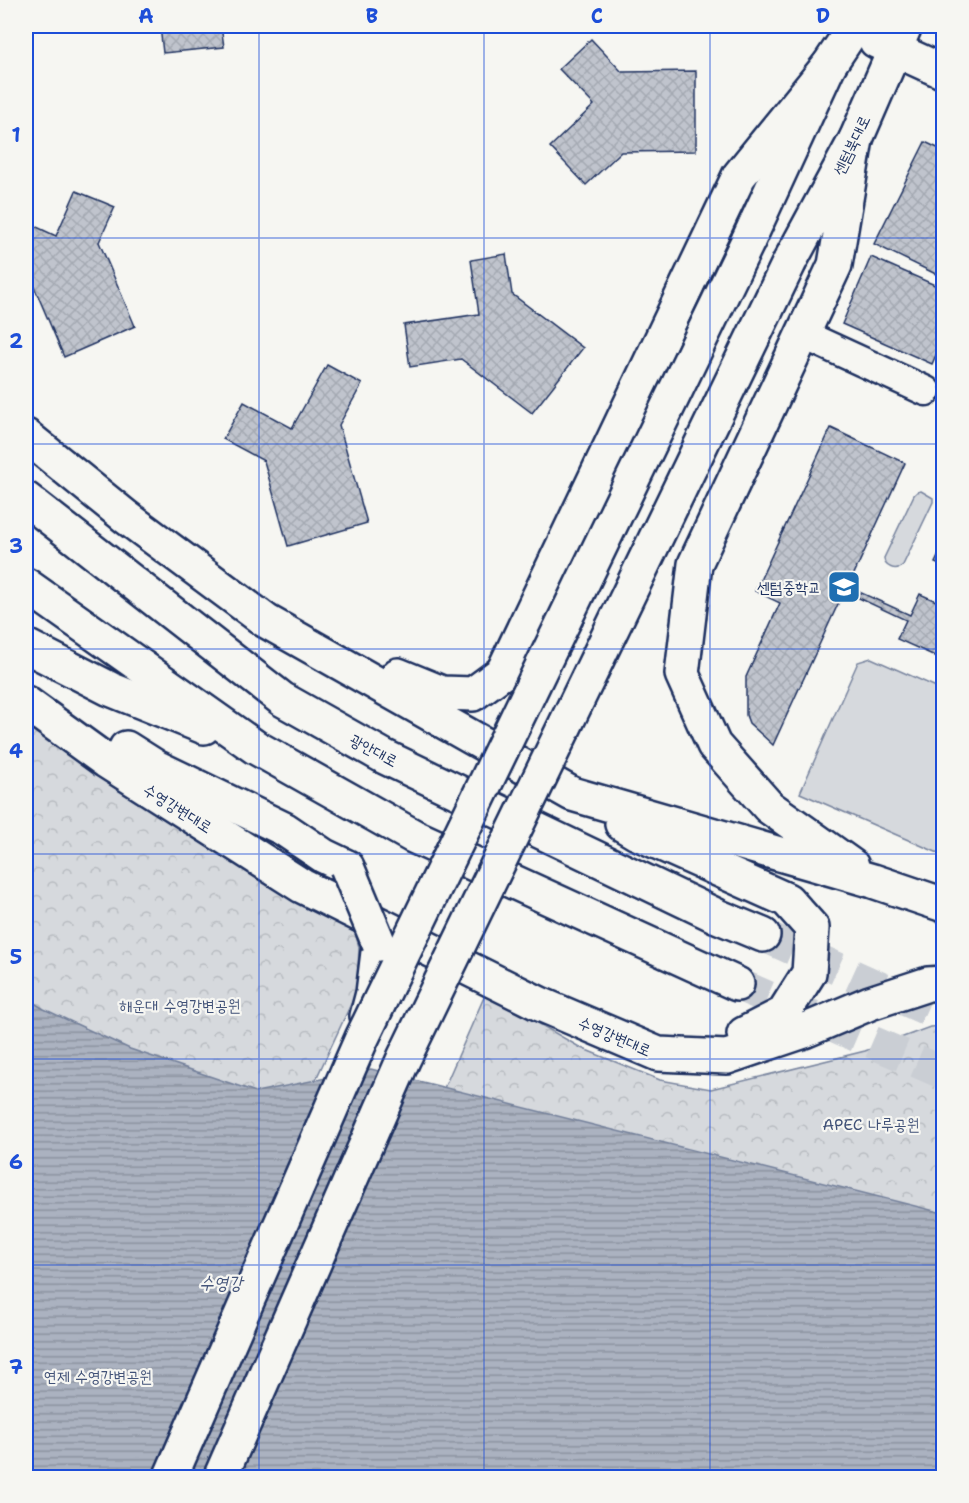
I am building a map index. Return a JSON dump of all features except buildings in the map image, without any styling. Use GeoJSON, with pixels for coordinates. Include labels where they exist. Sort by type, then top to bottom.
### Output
{"type":"FeatureCollection","features":[{"type":"Feature","properties":{"kind":"main road"},"geometry":{"type":"LineString","coordinates":[[170,1478],[362,1038],[748,241],[829,65],[849,27],[900,37],[944,72]]}},
{"type":"Feature","properties":{"kind":"main road","name":"센텀북대로"},"geometry":{"type":"LineString","coordinates":[[220,1478],[404,1058],[790,261],[856,139],[900,37]]}},
{"type":"Feature","properties":{"kind":"main road"},"geometry":{"type":"LineString","coordinates":[[266,621],[442,693],[473,694],[503,672],[739,176],[829,65]]}},
{"type":"Feature","properties":{"kind":"main road"},"geometry":{"type":"LineString","coordinates":[[856,139],[835,265],[695,564],[682,674],[714,745],[769,807],[873,881]]}},
{"type":"Feature","properties":{"kind":"main road"},"geometry":{"type":"LineString","coordinates":[[26,436],[126,517],[266,621],[573,794],[637,833],[787,900],[812,928],[809,973],[783,1014],[740,1036],[658,1054]]}},
{"type":"Feature","properties":{"kind":"main road","name":"광안대로"},"geometry":{"type":"LineString","coordinates":[[26,499],[282,699],[385,757],[763,935]]}},
{"type":"Feature","properties":{"kind":"main road"},"geometry":{"type":"LineString","coordinates":[[26,585],[255,747],[413,836],[738,984]]}},
{"type":"Feature","properties":{"kind":"main road"},"geometry":{"type":"LineString","coordinates":[[26,646],[110,689],[255,747]]}},
{"type":"Feature","properties":{"kind":"main road"},"geometry":{"type":"LineString","coordinates":[[26,680],[45,696],[156,767],[284,829],[324,856],[346,867],[379,944],[373,993],[362,1038]]}},
{"type":"Feature","properties":{"kind":"main road","name":"수영강변대로"},"geometry":{"type":"LineString","coordinates":[[26,703],[105,761],[302,886],[540,1004],[658,1054],[727,1057],[804,1031],[870,1003],[928,984],[944,982]]}},
{"type":"Feature","properties":{"kind":"main road"},"geometry":{"type":"LineString","coordinates":[[573,794],[873,881],[944,905]]}},
{"type":"Feature","properties":{"kind":"lane"},"geometry":{"type":"LineString","coordinates":[[802,334],[926,391]]}},
{"type":"Feature","properties":{"kind":"green space"},"geometry":{"type":"Polygon","coordinates":[[[921,491],[933,498],[933,502],[903,565],[891,568],[886,564],[884,558],[914,495],[921,491]]]}},
{"type":"Feature","properties":{"kind":"green space"},"geometry":{"type":"Polygon","coordinates":[[[871,658],[943,690],[943,855],[800,793],[858,662],[871,658]]]}},
{"type":"Feature","properties":{"kind":"green space","name":"해운대 수영강변공원"},"geometry":{"type":"Polygon","coordinates":[[[26,725],[211,846],[352,921],[359,947],[357,991],[202,1324],[26,1477],[26,725]]]}},
{"type":"Feature","properties":{"kind":"green space","name":"APEC 나루공원"},"geometry":{"type":"Polygon","coordinates":[[[485,995],[498,1000],[581,1048],[660,1080],[711,1089],[865,1051],[930,1027],[943,1026],[943,1215],[437,1104],[485,995]]]}},
{"type":"Feature","properties":{"kind":"water","name":"수영강"},"geometry":{"type":"Polygon","coordinates":[[[26,998],[44,1009],[130,1049],[256,1092],[371,1069],[943,1213],[943,1477],[26,1477],[26,998]]]}},
{"type":"Feature","properties":{"kind":"tunnel"},"geometry":{"type":"LineString","coordinates":[[763,935],[944,1017]]}},
{"type":"Feature","properties":{"kind":"tunnel"},"geometry":{"type":"LineString","coordinates":[[737,984],[944,1073]]}},
{"type":"Feature","properties":{"kind":"place","name":"센텀중학교"},"geometry":{"type":"Point","coordinates":[844,587]}},
{"type":"Feature","properties":{"kind":"park label","name":"연제 수영강변공원"},"geometry":{"type":"Point","coordinates":[98,1376]}}]}
